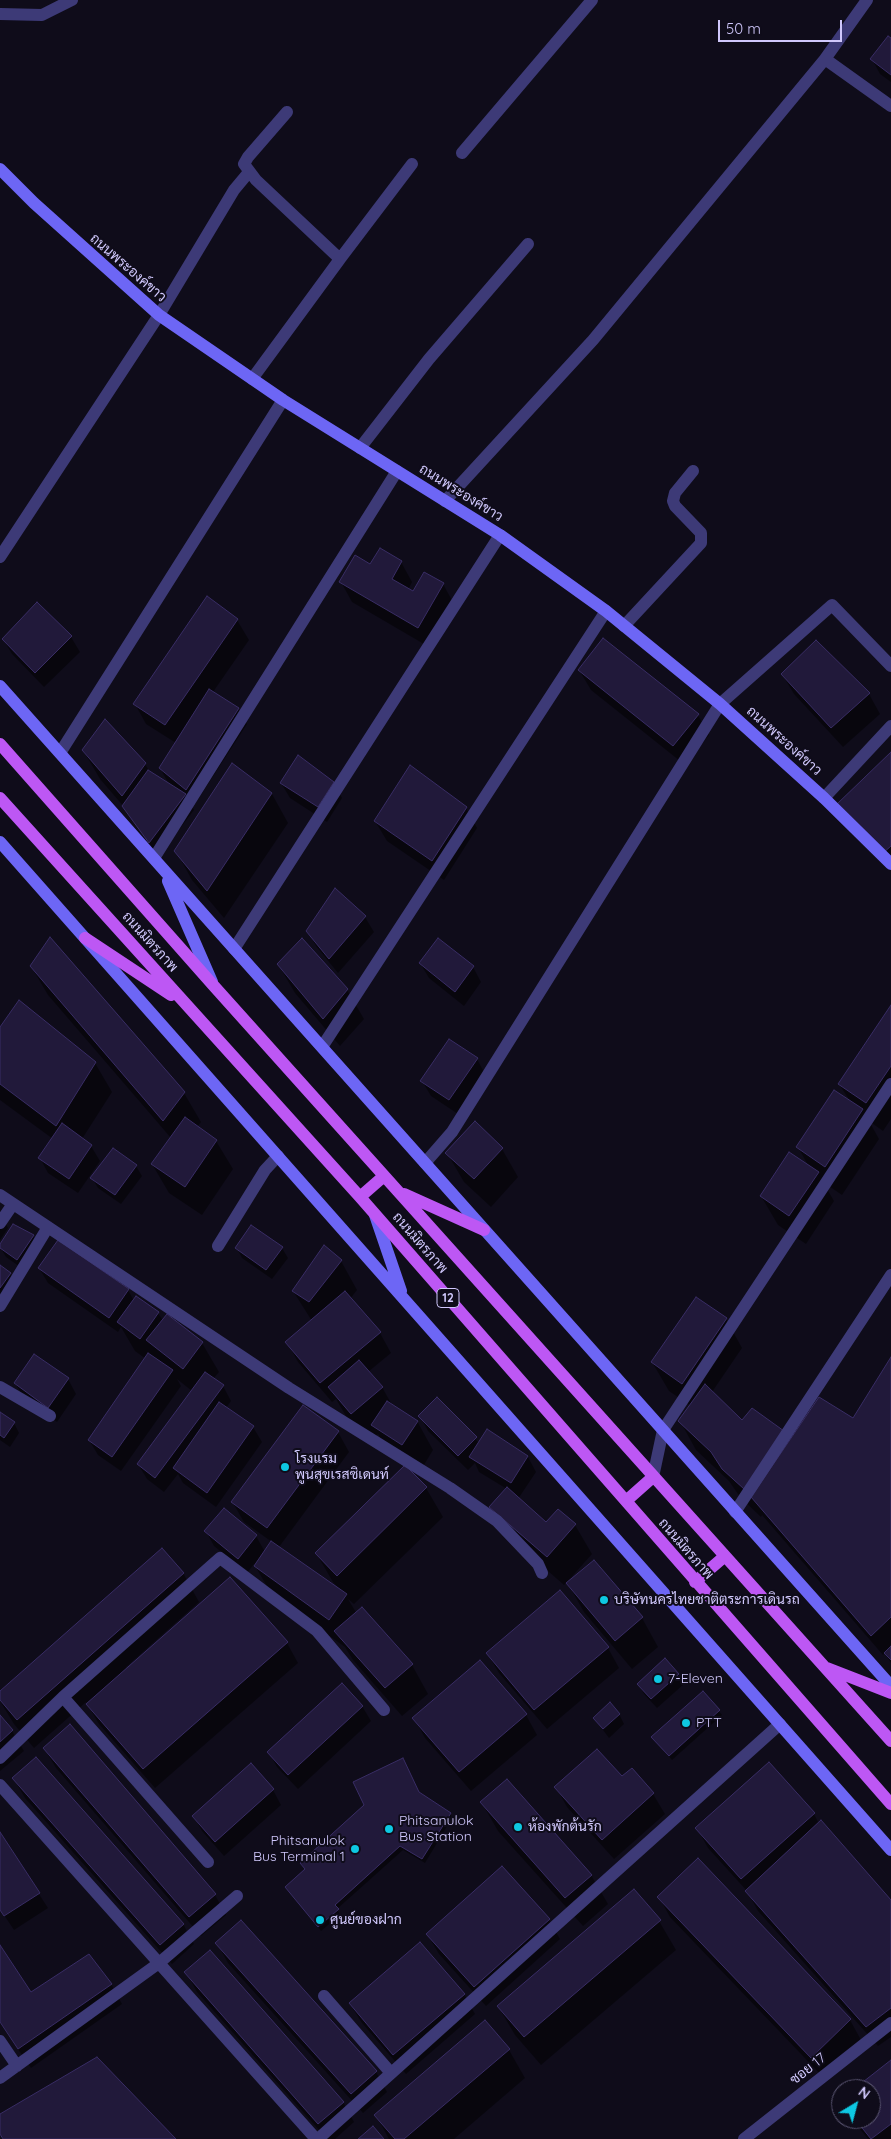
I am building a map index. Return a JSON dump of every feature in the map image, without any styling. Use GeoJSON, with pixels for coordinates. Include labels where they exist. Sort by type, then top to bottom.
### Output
{"type":"FeatureCollection","features":[{"type":"Feature","properties":{"kind":"main road","name":"ถนนพระองค์ขาว"},"geometry":{"type":"LineString","coordinates":[[0,169],[47,216],[159,315],[282,400],[500,535],[606,611],[720,704],[824,798],[891,864]]}},
{"type":"Feature","properties":{"kind":"main road"},"geometry":{"type":"LineString","coordinates":[[0,686],[891,1686]]}},
{"type":"Feature","properties":{"kind":"main road","name":"ถนนมิตรภาพ"},"geometry":{"type":"LineString","coordinates":[[0,744],[213,985],[891,1741]]}},
{"type":"Feature","properties":{"kind":"main road","name":"ถนนมิตรภาพ"},"geometry":{"type":"LineString","coordinates":[[0,798],[360,1197],[891,1804]]}},
{"type":"Feature","properties":{"kind":"main road"},"geometry":{"type":"LineString","coordinates":[[0,843],[891,1850]]}},
{"type":"Feature","properties":{"kind":"main road"},"geometry":{"type":"LineString","coordinates":[[163,869],[213,985]]}},
{"type":"Feature","properties":{"kind":"main road"},"geometry":{"type":"LineString","coordinates":[[85,938],[188,1006]]}},
{"type":"Feature","properties":{"kind":"main road"},"geometry":{"type":"LineString","coordinates":[[360,1197],[384,1176]]}},
{"type":"Feature","properties":{"kind":"main road"},"geometry":{"type":"LineString","coordinates":[[399,1192],[484,1230]]}},
{"type":"Feature","properties":{"kind":"main road"},"geometry":{"type":"LineString","coordinates":[[375,1215],[403,1298]]}},
{"type":"Feature","properties":{"kind":"main road"},"geometry":{"type":"LineString","coordinates":[[626,1502],[653,1477]]}},
{"type":"Feature","properties":{"kind":"main road"},"geometry":{"type":"LineString","coordinates":[[695,1582],[725,1556]]}},
{"type":"Feature","properties":{"kind":"main road"},"geometry":{"type":"LineString","coordinates":[[825,1667],[891,1693]]}},
{"type":"Feature","properties":{"kind":"street"},"geometry":{"type":"LineString","coordinates":[[0,14],[42,15],[72,0]]}},
{"type":"Feature","properties":{"kind":"street"},"geometry":{"type":"LineString","coordinates":[[462,154],[592,0]]}},
{"type":"Feature","properties":{"kind":"street"},"geometry":{"type":"LineString","coordinates":[[445,501],[593,340],[825,59],[867,0]]}},
{"type":"Feature","properties":{"kind":"street"},"geometry":{"type":"LineString","coordinates":[[825,59],[891,106]]}},
{"type":"Feature","properties":{"kind":"street"},"geometry":{"type":"LineString","coordinates":[[288,112],[244,164],[249,172],[340,259]]}},
{"type":"Feature","properties":{"kind":"street"},"geometry":{"type":"LineString","coordinates":[[252,379],[412,164]]}},
{"type":"Feature","properties":{"kind":"street"},"geometry":{"type":"LineString","coordinates":[[0,558],[159,315],[234,190],[249,172]]}},
{"type":"Feature","properties":{"kind":"street"},"geometry":{"type":"LineString","coordinates":[[360,448],[429,359],[528,244]]}},
{"type":"Feature","properties":{"kind":"street"},"geometry":{"type":"LineString","coordinates":[[60,753],[282,400]]}},
{"type":"Feature","properties":{"kind":"street"},"geometry":{"type":"LineString","coordinates":[[154,858],[397,471]]}},
{"type":"Feature","properties":{"kind":"street"},"geometry":{"type":"LineString","coordinates":[[624,626],[701,543],[701,533],[673,501],[675,494],[693,471]]}},
{"type":"Feature","properties":{"kind":"street"},"geometry":{"type":"LineString","coordinates":[[234,949],[500,535]]}},
{"type":"Feature","properties":{"kind":"street"},"geometry":{"type":"LineString","coordinates":[[425,1163],[452,1132],[720,704],[832,605],[891,666]]}},
{"type":"Feature","properties":{"kind":"street"},"geometry":{"type":"LineString","coordinates":[[322,1047],[606,611]]}},
{"type":"Feature","properties":{"kind":"street"},"geometry":{"type":"LineString","coordinates":[[824,798],[891,726]]}},
{"type":"Feature","properties":{"kind":"street"},"geometry":{"type":"LineString","coordinates":[[653,1477],[663,1430],[891,1084]]}},
{"type":"Feature","properties":{"kind":"street"},"geometry":{"type":"LineString","coordinates":[[218,1246],[265,1170],[278,1156]]}},
{"type":"Feature","properties":{"kind":"street"},"geometry":{"type":"LineString","coordinates":[[0,1195],[289,1388],[450,1488],[497,1522],[538,1564],[542,1574]]}},
{"type":"Feature","properties":{"kind":"street"},"geometry":{"type":"LineString","coordinates":[[0,1224],[13,1204]]}},
{"type":"Feature","properties":{"kind":"street"},"geometry":{"type":"LineString","coordinates":[[0,1306],[48,1227]]}},
{"type":"Feature","properties":{"kind":"street"},"geometry":{"type":"LineString","coordinates":[[735,1512],[891,1275]]}},
{"type":"Feature","properties":{"kind":"street"},"geometry":{"type":"LineString","coordinates":[[0,1387],[50,1416]]}},
{"type":"Feature","properties":{"kind":"street"},"geometry":{"type":"LineString","coordinates":[[0,1758],[62,1697],[220,1558],[317,1631],[384,1710]]}},
{"type":"Feature","properties":{"kind":"street"},"geometry":{"type":"LineString","coordinates":[[62,1697],[208,1862]]}},
{"type":"Feature","properties":{"kind":"street"},"geometry":{"type":"LineString","coordinates":[[1,1788],[317,2139],[780,1724]]}},
{"type":"Feature","properties":{"kind":"street"},"geometry":{"type":"LineString","coordinates":[[0,2078],[159,1963],[237,1896]]}},
{"type":"Feature","properties":{"kind":"street"},"geometry":{"type":"LineString","coordinates":[[324,1996],[391,2073]]}},
{"type":"Feature","properties":{"kind":"street","name":"ซอย 17"},"geometry":{"type":"LineString","coordinates":[[744,2139],[891,2023]]}},
{"type":"Feature","properties":{"kind":"street"},"geometry":{"type":"LineString","coordinates":[[0,2041],[17,2066]]}},
{"type":"Feature","properties":{"kind":"building"},"geometry":{"type":"Polygon","coordinates":[[[888,36],[891,38],[891,75],[870,59],[888,36]]]}},
{"type":"Feature","properties":{"kind":"building"},"geometry":{"type":"Polygon","coordinates":[[[380,548],[402,561],[392,579],[413,591],[424,572],[444,583],[418,628],[339,582],[355,555],[370,564],[380,548]]]}},
{"type":"Feature","properties":{"kind":"building"},"geometry":{"type":"Polygon","coordinates":[[[207,596],[238,619],[165,725],[133,704],[207,596]]]}},
{"type":"Feature","properties":{"kind":"building"},"geometry":{"type":"Polygon","coordinates":[[[37,602],[72,636],[35,673],[2,639],[37,602]]]}},
{"type":"Feature","properties":{"kind":"building"},"geometry":{"type":"Polygon","coordinates":[[[603,638],[699,714],[673,746],[578,670],[603,638]]]}},
{"type":"Feature","properties":{"kind":"building"},"geometry":{"type":"Polygon","coordinates":[[[816,640],[870,693],[831,728],[781,674],[816,640]]]}},
{"type":"Feature","properties":{"kind":"building"},"geometry":{"type":"Polygon","coordinates":[[[209,689],[239,708],[186,790],[159,768],[209,689]]]}},
{"type":"Feature","properties":{"kind":"building"},"geometry":{"type":"Polygon","coordinates":[[[105,719],[146,763],[122,796],[82,750],[105,719]]]}},
{"type":"Feature","properties":{"kind":"building"},"geometry":{"type":"Polygon","coordinates":[[[891,752],[891,846],[882,854],[836,805],[891,752]]]}},
{"type":"Feature","properties":{"kind":"building"},"geometry":{"type":"Polygon","coordinates":[[[298,755],[334,782],[318,807],[280,783],[298,755]]]}},
{"type":"Feature","properties":{"kind":"building"},"geometry":{"type":"Polygon","coordinates":[[[232,763],[272,793],[207,891],[174,851],[232,763]]]}},
{"type":"Feature","properties":{"kind":"building"},"geometry":{"type":"Polygon","coordinates":[[[410,765],[467,807],[432,861],[374,821],[410,765]]]}},
{"type":"Feature","properties":{"kind":"building"},"geometry":{"type":"Polygon","coordinates":[[[148,770],[186,794],[149,843],[122,806],[148,770]]]}},
{"type":"Feature","properties":{"kind":"building"},"geometry":{"type":"Polygon","coordinates":[[[335,888],[366,916],[329,959],[306,931],[335,888]]]}},
{"type":"Feature","properties":{"kind":"building"},"geometry":{"type":"Polygon","coordinates":[[[50,937],[185,1092],[163,1121],[30,966],[50,937]]]}},
{"type":"Feature","properties":{"kind":"building"},"geometry":{"type":"Polygon","coordinates":[[[302,938],[348,989],[323,1019],[277,964],[302,938]]]}},
{"type":"Feature","properties":{"kind":"building"},"geometry":{"type":"Polygon","coordinates":[[[438,938],[474,966],[455,992],[419,963],[438,938]]]}},
{"type":"Feature","properties":{"kind":"building"},"geometry":{"type":"Polygon","coordinates":[[[19,1000],[96,1062],[56,1126],[0,1084],[0,1027],[19,1000]]]}},
{"type":"Feature","properties":{"kind":"building"},"geometry":{"type":"Polygon","coordinates":[[[891,1005],[891,1066],[866,1103],[838,1084],[891,1005]]]}},
{"type":"Feature","properties":{"kind":"building"},"geometry":{"type":"Polygon","coordinates":[[[449,1039],[478,1058],[449,1100],[420,1081],[449,1039]]]}},
{"type":"Feature","properties":{"kind":"building"},"geometry":{"type":"Polygon","coordinates":[[[834,1090],[863,1109],[825,1167],[796,1147],[834,1090]]]}},
{"type":"Feature","properties":{"kind":"building"},"geometry":{"type":"Polygon","coordinates":[[[185,1117],[217,1140],[185,1187],[151,1164],[185,1117]]]}},
{"type":"Feature","properties":{"kind":"building"},"geometry":{"type":"Polygon","coordinates":[[[475,1121],[503,1148],[474,1179],[445,1153],[475,1121]]]}},
{"type":"Feature","properties":{"kind":"building"},"geometry":{"type":"Polygon","coordinates":[[[62,1123],[92,1145],[69,1179],[38,1158],[62,1123]]]}},
{"type":"Feature","properties":{"kind":"building"},"geometry":{"type":"Polygon","coordinates":[[[113,1148],[137,1165],[115,1195],[90,1178],[113,1148]]]}},
{"type":"Feature","properties":{"kind":"building"},"geometry":{"type":"Polygon","coordinates":[[[789,1152],[819,1172],[789,1216],[760,1196],[789,1152]]]}},
{"type":"Feature","properties":{"kind":"building"},"geometry":{"type":"Polygon","coordinates":[[[13,1224],[34,1235],[17,1260],[0,1248],[0,1244],[13,1224]]]}},
{"type":"Feature","properties":{"kind":"building"},"geometry":{"type":"Polygon","coordinates":[[[251,1225],[283,1247],[266,1270],[235,1248],[251,1225]]]}},
{"type":"Feature","properties":{"kind":"building"},"geometry":{"type":"Polygon","coordinates":[[[58,1240],[129,1289],[109,1318],[38,1268],[58,1240]]]}},
{"type":"Feature","properties":{"kind":"building"},"geometry":{"type":"Polygon","coordinates":[[[324,1245],[342,1260],[309,1302],[292,1291],[324,1245]]]}},
{"type":"Feature","properties":{"kind":"building"},"geometry":{"type":"Polygon","coordinates":[[[0,1265],[11,1273],[0,1288],[0,1265]]]}},
{"type":"Feature","properties":{"kind":"building"},"geometry":{"type":"Polygon","coordinates":[[[345,1291],[381,1332],[320,1383],[285,1342],[345,1291]]]}},
{"type":"Feature","properties":{"kind":"building"},"geometry":{"type":"Polygon","coordinates":[[[136,1296],[159,1312],[140,1339],[117,1322],[136,1296]]]}},
{"type":"Feature","properties":{"kind":"building"},"geometry":{"type":"Polygon","coordinates":[[[696,1297],[727,1318],[682,1384],[651,1362],[696,1297]]]}},
{"type":"Feature","properties":{"kind":"building"},"geometry":{"type":"Polygon","coordinates":[[[167,1314],[203,1342],[183,1369],[146,1340],[167,1314]]]}},
{"type":"Feature","properties":{"kind":"building"},"geometry":{"type":"Polygon","coordinates":[[[148,1353],[173,1370],[112,1457],[88,1440],[148,1353]]]}},
{"type":"Feature","properties":{"kind":"building"},"geometry":{"type":"Polygon","coordinates":[[[34,1354],[69,1378],[48,1408],[14,1383],[34,1354]]]}},
{"type":"Feature","properties":{"kind":"building"},"geometry":{"type":"Polygon","coordinates":[[[891,1357],[891,1617],[871,1636],[751,1497],[819,1397],[853,1418],[891,1357]]]}},
{"type":"Feature","properties":{"kind":"building"},"geometry":{"type":"Polygon","coordinates":[[[359,1360],[383,1387],[351,1414],[328,1387],[359,1360]]]}},
{"type":"Feature","properties":{"kind":"building"},"geometry":{"type":"Polygon","coordinates":[[[205,1372],[224,1385],[155,1478],[137,1464],[205,1372]]]}},
{"type":"Feature","properties":{"kind":"building"},"geometry":{"type":"Polygon","coordinates":[[[705,1384],[742,1420],[752,1408],[784,1431],[744,1489],[722,1469],[711,1452],[678,1421],[705,1384]]]}},
{"type":"Feature","properties":{"kind":"building"},"geometry":{"type":"Polygon","coordinates":[[[437,1397],[477,1437],[458,1456],[418,1416],[437,1397]]]}},
{"type":"Feature","properties":{"kind":"building"},"geometry":{"type":"Polygon","coordinates":[[[387,1401],[418,1421],[402,1445],[371,1425],[387,1401]]]}},
{"type":"Feature","properties":{"kind":"building"},"geometry":{"type":"Polygon","coordinates":[[[219,1402],[254,1426],[207,1493],[173,1468],[219,1402]]]}},
{"type":"Feature","properties":{"kind":"building","name":"โรงแรม พูนสุขเรสซิเดนท์"},"geometry":{"type":"Polygon","coordinates":[[[303,1405],[339,1431],[267,1528],[231,1502],[303,1405]]]}},
{"type":"Feature","properties":{"kind":"building"},"geometry":{"type":"Polygon","coordinates":[[[0,1412],[15,1422],[4,1438],[0,1435],[0,1412]]]}},
{"type":"Feature","properties":{"kind":"building"},"geometry":{"type":"Polygon","coordinates":[[[487,1429],[528,1456],[511,1483],[469,1457],[487,1429]]]}},
{"type":"Feature","properties":{"kind":"building"},"geometry":{"type":"Polygon","coordinates":[[[405,1465],[427,1487],[337,1576],[315,1553],[405,1465]]]}},
{"type":"Feature","properties":{"kind":"building"},"geometry":{"type":"Polygon","coordinates":[[[507,1487],[546,1522],[558,1509],[576,1524],[547,1557],[489,1507],[507,1487]]]}},
{"type":"Feature","properties":{"kind":"building"},"geometry":{"type":"Polygon","coordinates":[[[224,1508],[257,1535],[238,1559],[204,1531],[224,1508]]]}},
{"type":"Feature","properties":{"kind":"building"},"geometry":{"type":"Polygon","coordinates":[[[271,1541],[347,1594],[329,1620],[254,1566],[271,1541]]]}},
{"type":"Feature","properties":{"kind":"building"},"geometry":{"type":"Polygon","coordinates":[[[162,1548],[184,1573],[17,1720],[0,1700],[0,1691],[162,1548]]]}},
{"type":"Feature","properties":{"kind":"building","name":"บริษัทนครไทยชาติตระการเดินรถ"},"geometry":{"type":"Polygon","coordinates":[[[594,1560],[643,1617],[615,1641],[566,1583],[594,1560]]]}},
{"type":"Feature","properties":{"kind":"building"},"geometry":{"type":"Polygon","coordinates":[[[230,1577],[288,1642],[143,1769],[86,1704],[230,1577]]]}},
{"type":"Feature","properties":{"kind":"building"},"geometry":{"type":"Polygon","coordinates":[[[560,1590],[609,1647],[534,1710],[486,1653],[560,1590]]]}},
{"type":"Feature","properties":{"kind":"building"},"geometry":{"type":"Polygon","coordinates":[[[362,1607],[413,1664],[385,1688],[334,1631],[362,1607]]]}},
{"type":"Feature","properties":{"kind":"building"},"geometry":{"type":"Polygon","coordinates":[[[891,1646],[891,1660],[884,1653],[891,1646]]]}},
{"type":"Feature","properties":{"kind":"building","name":"7-Eleven"},"geometry":{"type":"Polygon","coordinates":[[[665,1658],[679,1674],[651,1699],[637,1684],[665,1658]]]}},
{"type":"Feature","properties":{"kind":"building"},"geometry":{"type":"Polygon","coordinates":[[[480,1660],[527,1714],[459,1772],[412,1718],[480,1660]]]}},
{"type":"Feature","properties":{"kind":"building"},"geometry":{"type":"Polygon","coordinates":[[[342,1683],[363,1706],[288,1775],[267,1752],[342,1683]]]}},
{"type":"Feature","properties":{"kind":"building","name":"PTT"},"geometry":{"type":"Polygon","coordinates":[[[703,1691],[720,1710],[669,1756],[651,1737],[703,1691]]]}},
{"type":"Feature","properties":{"kind":"building"},"geometry":{"type":"Polygon","coordinates":[[[610,1702],[620,1714],[603,1729],[593,1718],[610,1702]]]}},
{"type":"Feature","properties":{"kind":"building"},"geometry":{"type":"Polygon","coordinates":[[[0,1715],[13,1730],[0,1742],[0,1715]]]}},
{"type":"Feature","properties":{"kind":"building"},"geometry":{"type":"Polygon","coordinates":[[[70,1724],[216,1894],[189,1917],[43,1748],[70,1724]]]}},
{"type":"Feature","properties":{"kind":"building"},"geometry":{"type":"Polygon","coordinates":[[[597,1749],[622,1776],[632,1768],[654,1793],[602,1840],[554,1787],[597,1749]]]}},
{"type":"Feature","properties":{"kind":"building"},"geometry":{"type":"Polygon","coordinates":[[[36,1757],[184,1924],[160,1945],[12,1778],[36,1757]]]}},
{"type":"Feature","properties":{"kind":"building","name":"Phitsanulok Bus Station"},"geometry":{"type":"Polygon","coordinates":[[[403,1758],[419,1792],[451,1813],[422,1859],[400,1846],[335,1905],[339,1909],[318,1927],[285,1887],[305,1869],[300,1863],[364,1805],[353,1782],[403,1758]]]}},
{"type":"Feature","properties":{"kind":"building"},"geometry":{"type":"Polygon","coordinates":[[[769,1762],[815,1813],[741,1879],[695,1828],[769,1762]]]}},
{"type":"Feature","properties":{"kind":"building"},"geometry":{"type":"Polygon","coordinates":[[[251,1763],[274,1789],[215,1842],[192,1816],[251,1763]]]}},
{"type":"Feature","properties":{"kind":"building"},"geometry":{"type":"Polygon","coordinates":[[[507,1779],[592,1875],[565,1898],[480,1802],[507,1779]]]}},
{"type":"Feature","properties":{"kind":"building"},"geometry":{"type":"Polygon","coordinates":[[[821,1820],[891,1900],[891,2008],[866,2027],[745,1891],[821,1820]]]}},
{"type":"Feature","properties":{"kind":"building"},"geometry":{"type":"Polygon","coordinates":[[[0,1832],[40,1893],[4,1916],[0,1910],[0,1832]]]}},
{"type":"Feature","properties":{"kind":"building"},"geometry":{"type":"Polygon","coordinates":[[[698,1858],[851,2019],[811,2058],[657,1897],[698,1858]]]}},
{"type":"Feature","properties":{"kind":"building"},"geometry":{"type":"Polygon","coordinates":[[[502,1866],[550,1919],[474,1987],[426,1934],[502,1866]]]}},
{"type":"Feature","properties":{"kind":"building"},"geometry":{"type":"Polygon","coordinates":[[[634,1889],[661,1920],[524,2037],[497,2006],[634,1889]]]}},
{"type":"Feature","properties":{"kind":"building"},"geometry":{"type":"Polygon","coordinates":[[[241,1920],[377,2071],[351,2094],[215,1943],[241,1920]]]}},
{"type":"Feature","properties":{"kind":"building"},"geometry":{"type":"Polygon","coordinates":[[[420,1942],[465,1994],[393,2055],[349,2003],[420,1942]]]}},
{"type":"Feature","properties":{"kind":"building"},"geometry":{"type":"Polygon","coordinates":[[[0,1945],[31,1992],[89,1954],[112,1984],[18,2049],[0,2022],[0,1945]]]}},
{"type":"Feature","properties":{"kind":"building"},"geometry":{"type":"Polygon","coordinates":[[[210,1950],[344,2102],[318,2124],[184,1972],[210,1950]]]}},
{"type":"Feature","properties":{"kind":"building"},"geometry":{"type":"Polygon","coordinates":[[[485,2020],[510,2049],[404,2139],[395,2139],[374,2115],[485,2020]]]}},
{"type":"Feature","properties":{"kind":"building"},"geometry":{"type":"Polygon","coordinates":[[[97,2057],[176,2139],[3,2139],[0,2134],[0,2114],[97,2057]]]}},
{"type":"Feature","properties":{"kind":"building"},"geometry":{"type":"Polygon","coordinates":[[[891,2060],[891,2124],[871,2139],[863,2129],[881,2129],[881,2079],[867,2079],[891,2060]]]}},
{"type":"Feature","properties":{"kind":"building"},"geometry":{"type":"Polygon","coordinates":[[[373,2126],[384,2139],[358,2139],[373,2126]]]}},
{"type":"Feature","properties":{"kind":"place","name":"โรงแรม พูนสุขเรสซิเดนท์"},"geometry":{"type":"Point","coordinates":[285,1467]}},
{"type":"Feature","properties":{"kind":"place","name":"บริษัทนครไทยชาติตระการเดินรถ"},"geometry":{"type":"Point","coordinates":[604,1600]}},
{"type":"Feature","properties":{"kind":"place","name":"7-Eleven"},"geometry":{"type":"Point","coordinates":[658,1679]}},
{"type":"Feature","properties":{"kind":"place","name":"PTT"},"geometry":{"type":"Point","coordinates":[686,1723]}},
{"type":"Feature","properties":{"kind":"place","name":"ห้องพักต้นรัก"},"geometry":{"type":"Point","coordinates":[518,1827]}},
{"type":"Feature","properties":{"kind":"place","name":"Phitsanulok Bus Station"},"geometry":{"type":"Point","coordinates":[389,1829]}},
{"type":"Feature","properties":{"kind":"place","name":"Phitsanulok Bus Terminal 1"},"geometry":{"type":"Point","coordinates":[355,1849]}},
{"type":"Feature","properties":{"kind":"place","name":"ศูนย์ของฝาก"},"geometry":{"type":"Point","coordinates":[320,1920]}}]}
